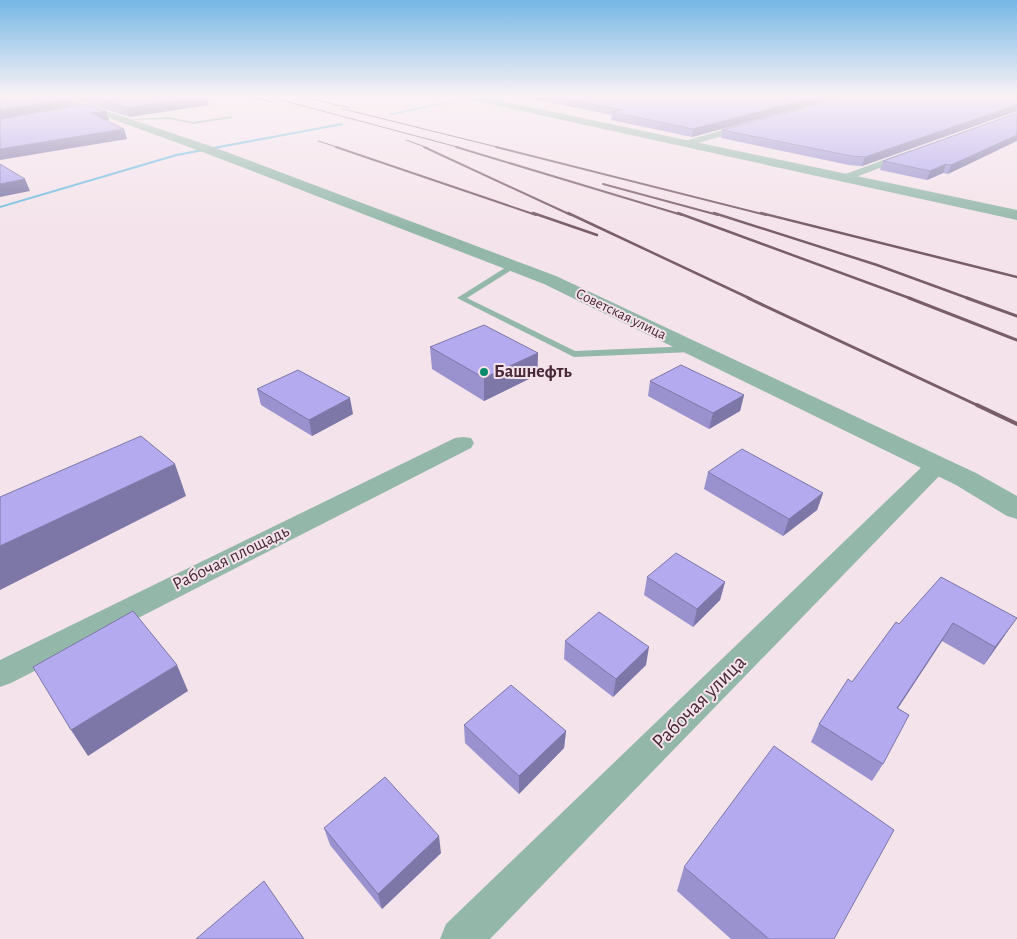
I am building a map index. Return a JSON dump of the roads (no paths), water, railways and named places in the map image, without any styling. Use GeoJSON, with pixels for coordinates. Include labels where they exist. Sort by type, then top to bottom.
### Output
{"type":"FeatureCollection","features":[{"type":"Feature","properties":{"kind":"street","name":"Советская улица"},"geometry":{"type":"LineString","coordinates":[[180,140],[550,280],[966,479],[1017,509]]}},
{"type":"Feature","properties":{"kind":"street"},"geometry":{"type":"LineString","coordinates":[[672,140],[1017,215]]}},
{"type":"Feature","properties":{"kind":"street"},"geometry":{"type":"LineString","coordinates":[[687,143],[698,140]]}},
{"type":"Feature","properties":{"kind":"street"},"geometry":{"type":"LineString","coordinates":[[844,178],[917,151]]}},
{"type":"Feature","properties":{"kind":"street","name":"Рабочая площадь"},"geometry":{"type":"LineString","coordinates":[[0,674],[463,443]]}},
{"type":"Feature","properties":{"kind":"street","name":"Рабочая улица"},"geometry":{"type":"LineString","coordinates":[[461,939],[937,465]]}},
{"type":"Feature","properties":{"kind":"lane"},"geometry":{"type":"LineString","coordinates":[[514,266],[461,298],[574,354],[694,348]]}},
{"type":"Feature","properties":{"kind":"waterway"},"geometry":{"type":"LineString","coordinates":[[0,207],[176,155],[257,140]]}},
{"type":"Feature","properties":{"kind":"railway"},"geometry":{"type":"LineString","coordinates":[[406,140],[428,148]]}},
{"type":"Feature","properties":{"kind":"railway"},"geometry":{"type":"LineString","coordinates":[[430,140],[461,148]]}},
{"type":"Feature","properties":{"kind":"railway"},"geometry":{"type":"LineString","coordinates":[[468,140],[501,148]]}},
{"type":"Feature","properties":{"kind":"railway"},"geometry":{"type":"LineString","coordinates":[[318,141],[340,148]]}},
{"type":"Feature","properties":{"kind":"railway"},"geometry":{"type":"LineString","coordinates":[[336,147],[536,215]]}},
{"type":"Feature","properties":{"kind":"railway"},"geometry":{"type":"LineString","coordinates":[[424,147],[571,215]]}},
{"type":"Feature","properties":{"kind":"railway"},"geometry":{"type":"LineString","coordinates":[[456,147],[682,215]]}},
{"type":"Feature","properties":{"kind":"railway"},"geometry":{"type":"LineString","coordinates":[[496,147],[766,215]]}},
{"type":"Feature","properties":{"kind":"railway"},"geometry":{"type":"LineString","coordinates":[[603,184],[718,215]]}},
{"type":"Feature","properties":{"kind":"railway"},"geometry":{"type":"LineString","coordinates":[[533,213],[597,235]]}},
{"type":"Feature","properties":{"kind":"railway"},"geometry":{"type":"LineString","coordinates":[[568,213],[751,299]]}},
{"type":"Feature","properties":{"kind":"railway"},"geometry":{"type":"LineString","coordinates":[[678,213],[912,299]]}},
{"type":"Feature","properties":{"kind":"railway"},"geometry":{"type":"LineString","coordinates":[[714,213],[877,265],[970,299]]}},
{"type":"Feature","properties":{"kind":"railway"},"geometry":{"type":"LineString","coordinates":[[761,213],[1017,277]]}},
{"type":"Feature","properties":{"kind":"railway"},"geometry":{"type":"LineString","coordinates":[[748,298],[979,406]]}},
{"type":"Feature","properties":{"kind":"railway"},"geometry":{"type":"LineString","coordinates":[[909,298],[1017,340]]}},
{"type":"Feature","properties":{"kind":"railway"},"geometry":{"type":"LineString","coordinates":[[967,298],[1017,316]]}},
{"type":"Feature","properties":{"kind":"railway"},"geometry":{"type":"LineString","coordinates":[[977,405],[1017,424]]}},
{"type":"Feature","properties":{"kind":"place","name":"Башнефть"},"geometry":{"type":"Point","coordinates":[484,372]}}]}
